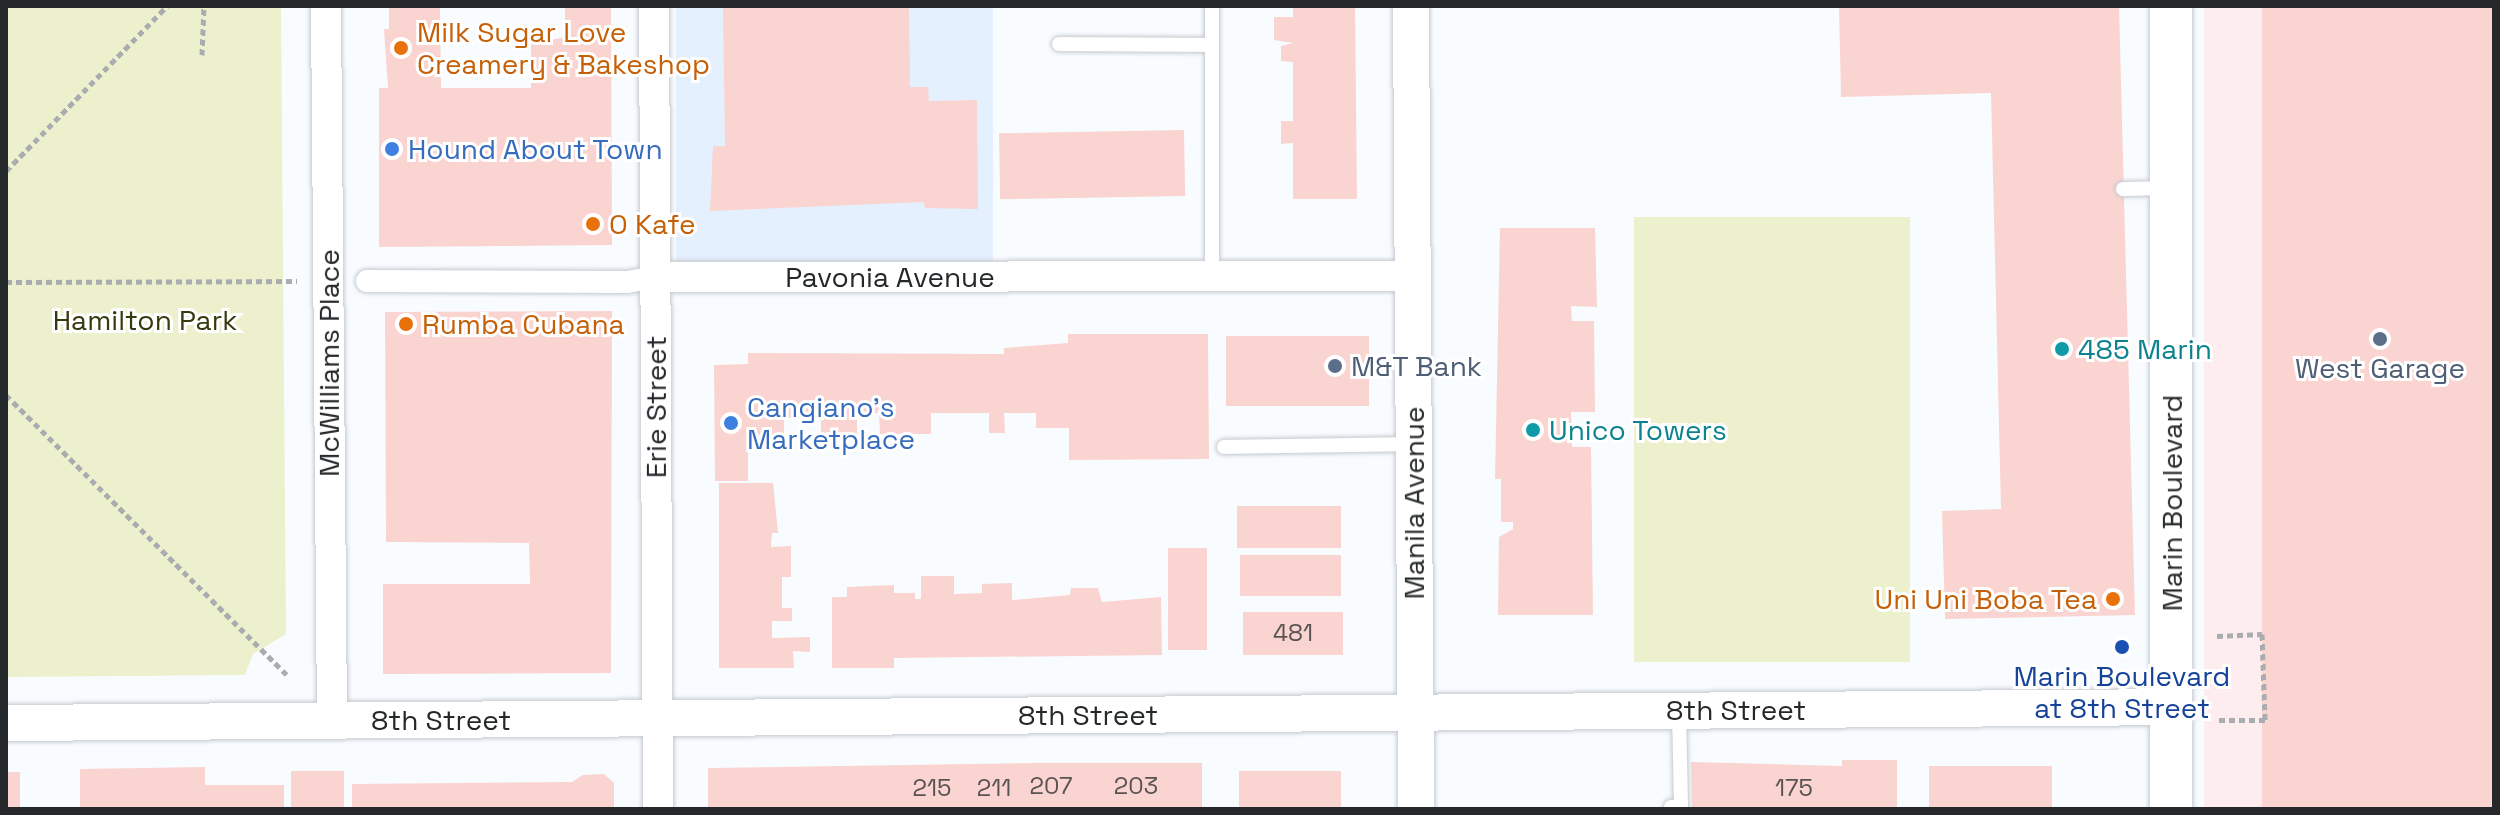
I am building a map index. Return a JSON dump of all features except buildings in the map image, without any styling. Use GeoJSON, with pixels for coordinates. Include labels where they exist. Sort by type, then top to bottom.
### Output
{"type":"FeatureCollection","features":[{"type":"Feature","properties":{"kind":"main road","name":"Marin Boulevard"},"geometry":{"type":"LineString","coordinates":[[2171,6],[2175,188],[2171,809]]}},
{"type":"Feature","properties":{"kind":"street","name":"McWilliams Place"},"geometry":{"type":"LineString","coordinates":[[326,6],[332,721]]}},
{"type":"Feature","properties":{"kind":"street","name":"Erie Street"},"geometry":{"type":"LineString","coordinates":[[654,6],[658,809]]}},
{"type":"Feature","properties":{"kind":"street","name":"Manila Avenue"},"geometry":{"type":"LineString","coordinates":[[1411,6],[1416,809]]}},
{"type":"Feature","properties":{"kind":"street","name":"Pavonia Avenue"},"geometry":{"type":"LineString","coordinates":[[367,281],[627,282],[656,277],[1413,276]]}},
{"type":"Feature","properties":{"kind":"street","name":"8th Street"},"geometry":{"type":"LineString","coordinates":[[6,723],[2171,707]]}},
{"type":"Feature","properties":{"kind":"lane"},"geometry":{"type":"LineString","coordinates":[[1212,6],[1212,276]]}},
{"type":"Feature","properties":{"kind":"lane"},"geometry":{"type":"LineString","coordinates":[[1059,44],[1212,45]]}},
{"type":"Feature","properties":{"kind":"lane"},"geometry":{"type":"LineString","coordinates":[[2123,189],[2175,188]]}},
{"type":"Feature","properties":{"kind":"lane"},"geometry":{"type":"LineString","coordinates":[[1224,447],[1414,444]]}},
{"type":"Feature","properties":{"kind":"lane"},"geometry":{"type":"LineString","coordinates":[[1671,807],[1681,807],[1679,710]]}},
{"type":"Feature","properties":{"kind":"path"},"geometry":{"type":"LineString","coordinates":[[6,171],[167,6]]}},
{"type":"Feature","properties":{"kind":"path"},"geometry":{"type":"LineString","coordinates":[[202,55],[204,6]]}},
{"type":"Feature","properties":{"kind":"path"},"geometry":{"type":"LineString","coordinates":[[6,282],[298,281]]}},
{"type":"Feature","properties":{"kind":"path"},"geometry":{"type":"LineString","coordinates":[[6,395],[289,677]]}},
{"type":"Feature","properties":{"kind":"path"},"geometry":{"type":"LineString","coordinates":[[2217,636],[2262,634],[2266,672],[2265,720],[2219,720]]}},
{"type":"Feature","properties":{"kind":"shaded area"},"geometry":{"type":"Polygon","coordinates":[[[676,6],[993,6],[993,286],[676,286],[676,6]]]}},
{"type":"Feature","properties":{"kind":"shaded area","name":"West Garage"},"geometry":{"type":"Polygon","coordinates":[[[2204,6],[2494,6],[2494,809],[2204,809],[2204,6]]]}},
{"type":"Feature","properties":{"kind":"green space","name":"Hamilton Park"},"geometry":{"type":"Polygon","coordinates":[[[6,6],[281,6],[286,634],[253,654],[245,675],[6,677],[6,6]]]}},
{"type":"Feature","properties":{"kind":"green space"},"geometry":{"type":"Polygon","coordinates":[[[1634,217],[1910,217],[1910,662],[1634,662],[1634,217]]]}},
{"type":"Feature","properties":{"kind":"place","name":"Milk Sugar Love Creamery & Bakeshop"},"geometry":{"type":"Point","coordinates":[401,48]}},
{"type":"Feature","properties":{"kind":"place","name":"Hound About Town"},"geometry":{"type":"Point","coordinates":[392,149]}},
{"type":"Feature","properties":{"kind":"place","name":"O Kafe"},"geometry":{"type":"Point","coordinates":[593,224]}},
{"type":"Feature","properties":{"kind":"place","name":"Rumba Cubana"},"geometry":{"type":"Point","coordinates":[406,324]}},
{"type":"Feature","properties":{"kind":"place","name":"West Garage"},"geometry":{"type":"Point","coordinates":[2380,339]}},
{"type":"Feature","properties":{"kind":"place","name":"485 Marin"},"geometry":{"type":"Point","coordinates":[2062,349]}},
{"type":"Feature","properties":{"kind":"place","name":"M&T Bank"},"geometry":{"type":"Point","coordinates":[1335,366]}},
{"type":"Feature","properties":{"kind":"place","name":"Cangiano's Marketplace"},"geometry":{"type":"Point","coordinates":[731,423]}},
{"type":"Feature","properties":{"kind":"place","name":"Unico Towers"},"geometry":{"type":"Point","coordinates":[1533,430]}},
{"type":"Feature","properties":{"kind":"place","name":"Uni Uni Boba Tea"},"geometry":{"type":"Point","coordinates":[2113,599]}},
{"type":"Feature","properties":{"kind":"place","name":"Marin Boulevard at 8th Street"},"geometry":{"type":"Point","coordinates":[2122,647]}}]}
